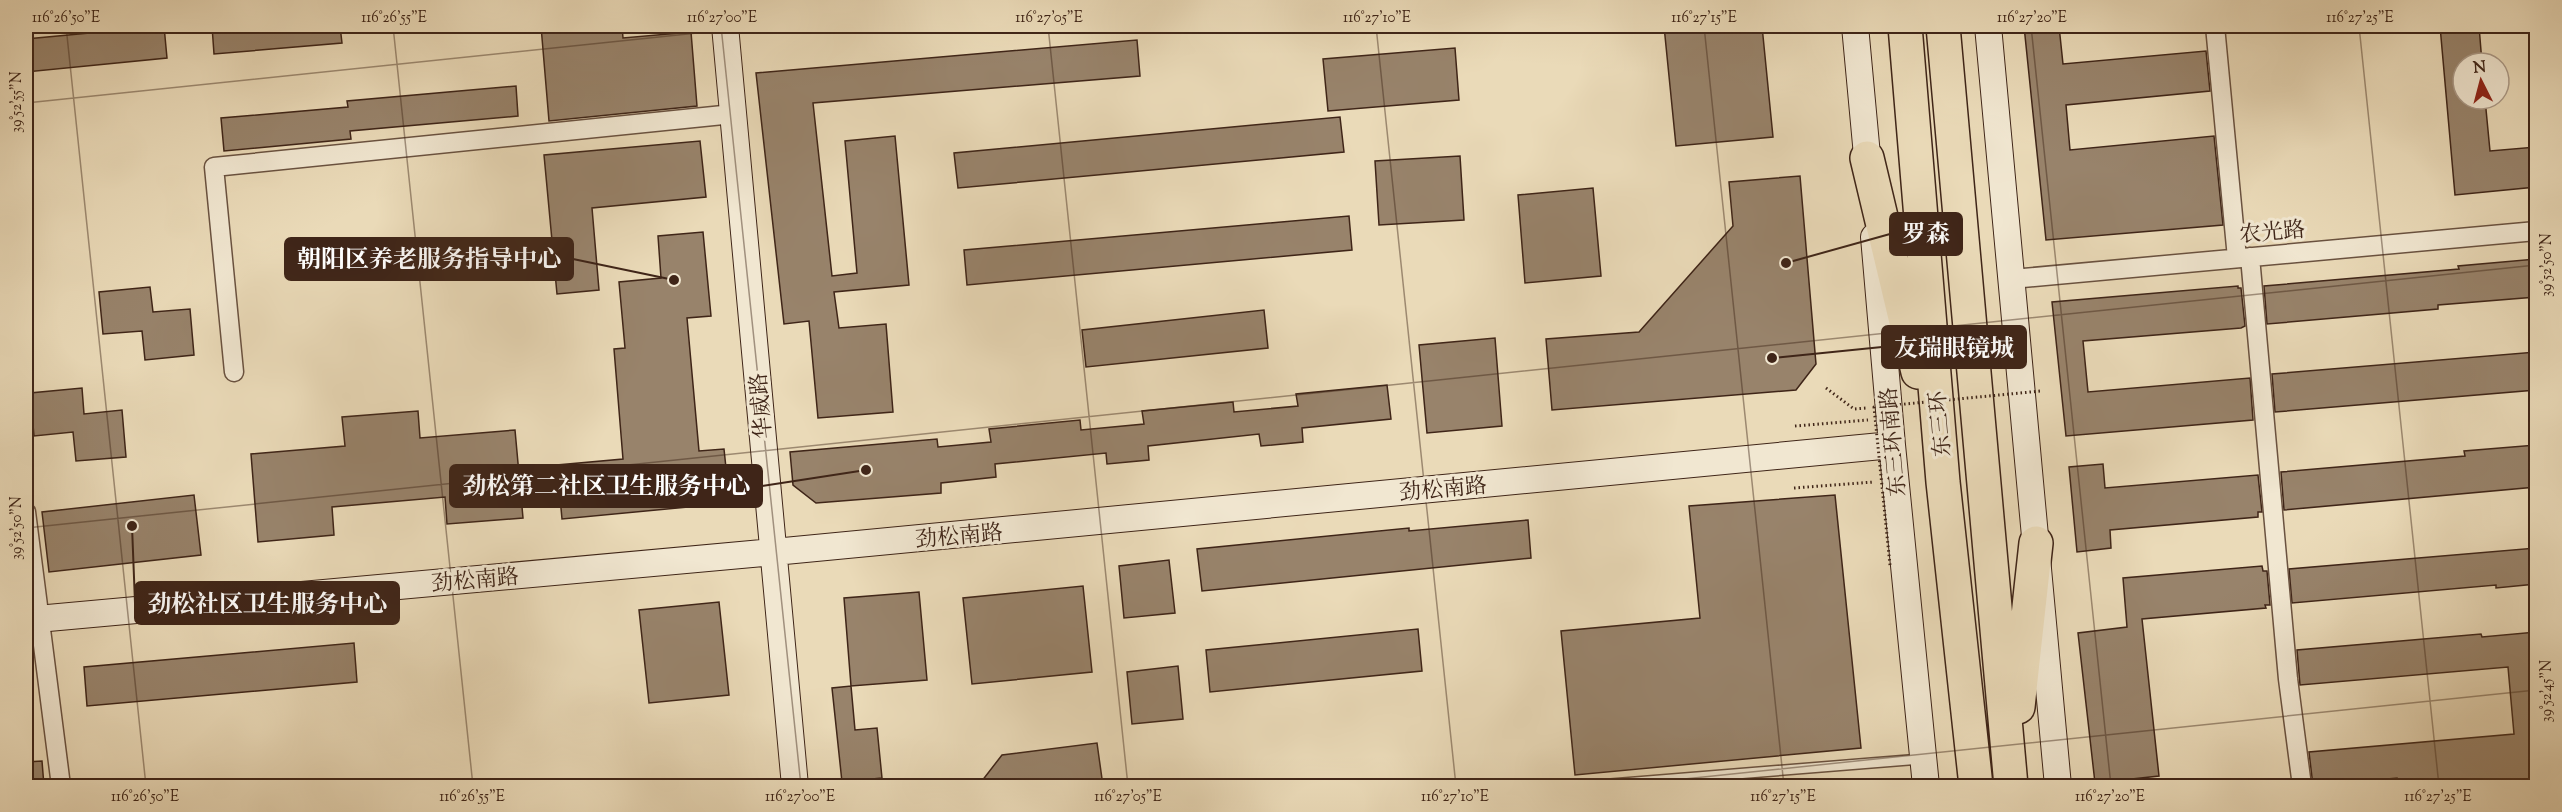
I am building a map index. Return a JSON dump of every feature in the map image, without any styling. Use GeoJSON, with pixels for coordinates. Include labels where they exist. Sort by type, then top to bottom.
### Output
{"type":"FeatureCollection","features":[{"type":"Feature","properties":{"kind":"highway","name":"东三环"},"geometry":{"type":"LineString","coordinates":[[1905,26],[1944,482],[1976,786]]}},
{"type":"Feature","properties":{"kind":"highway","name":"东三环"},"geometry":{"type":"LineString","coordinates":[[1943,26],[2010,782]]}},
{"type":"Feature","properties":{"kind":"highway"},"geometry":{"type":"LineString","coordinates":[[1868,158],[1944,482]]}},
{"type":"Feature","properties":{"kind":"highway"},"geometry":{"type":"LineString","coordinates":[[2010,782],[2036,543]]}},
{"type":"Feature","properties":{"kind":"street","name":"华威路"},"geometry":{"type":"LineString","coordinates":[[725,26],[795,786]]}},
{"type":"Feature","properties":{"kind":"street","name":"东三环南路"},"geometry":{"type":"LineString","coordinates":[[1856,26],[1892,446],[1926,786]]}},
{"type":"Feature","properties":{"kind":"street"},"geometry":{"type":"LineString","coordinates":[[1988,26],[2058,786]]}},
{"type":"Feature","properties":{"kind":"street"},"geometry":{"type":"LineString","coordinates":[[2215,26],[2302,786]]}},
{"type":"Feature","properties":{"kind":"street"},"geometry":{"type":"LineString","coordinates":[[234,372],[214,167],[733,114]]}},
{"type":"Feature","properties":{"kind":"street","name":"农光路"},"geometry":{"type":"LineString","coordinates":[[2012,279],[2536,231]]}},
{"type":"Feature","properties":{"kind":"street","name":"劲松南路"},"geometry":{"type":"LineString","coordinates":[[33,620],[1892,446]]}},
{"type":"Feature","properties":{"kind":"street"},"geometry":{"type":"LineString","coordinates":[[26,512],[33,620],[61,786]]}},
{"type":"Feature","properties":{"kind":"lane"},"geometry":{"type":"LineString","coordinates":[[1586,786],[1924,759]]}},
{"type":"Feature","properties":{"kind":"path"},"geometry":{"type":"LineString","coordinates":[[1826,388],[1854,409],[2041,391]]}},
{"type":"Feature","properties":{"kind":"path"},"geometry":{"type":"LineString","coordinates":[[1874,407],[1890,565]]}},
{"type":"Feature","properties":{"kind":"path"},"geometry":{"type":"LineString","coordinates":[[1795,426],[1875,419]]}},
{"type":"Feature","properties":{"kind":"path"},"geometry":{"type":"LineString","coordinates":[[1794,488],[1882,481]]}},
{"type":"Feature","properties":{"kind":"building"},"geometry":{"type":"Polygon","coordinates":[[[164,26],[167,58],[26,72],[26,39],[164,26]]]}},
{"type":"Feature","properties":{"kind":"building"},"geometry":{"type":"Polygon","coordinates":[[[212,26],[340,26],[342,43],[214,54],[212,26]]]}},
{"type":"Feature","properties":{"kind":"building"},"geometry":{"type":"Polygon","coordinates":[[[541,26],[622,26],[623,38],[691,32],[697,106],[549,121],[541,26]]]}},
{"type":"Feature","properties":{"kind":"building"},"geometry":{"type":"Polygon","coordinates":[[[1664,26],[1762,26],[1773,137],[1676,146],[1664,26]]]}},
{"type":"Feature","properties":{"kind":"building"},"geometry":{"type":"Polygon","coordinates":[[[2024,26],[2059,26],[2063,64],[2206,51],[2210,91],[2066,105],[2070,150],[2214,136],[2223,225],[2046,240],[2024,26]]]}},
{"type":"Feature","properties":{"kind":"building"},"geometry":{"type":"Polygon","coordinates":[[[2440,26],[2479,26],[2481,51],[2451,51],[2451,111],[2486,111],[2490,151],[2536,147],[2536,187],[2455,195],[2440,26]]]}},
{"type":"Feature","properties":{"kind":"building"},"geometry":{"type":"Polygon","coordinates":[[[1137,40],[1140,76],[813,103],[832,276],[857,273],[845,141],[895,136],[909,285],[834,292],[839,328],[886,324],[893,412],[818,418],[809,321],[784,324],[756,73],[1137,40]]]}},
{"type":"Feature","properties":{"kind":"building"},"geometry":{"type":"Polygon","coordinates":[[[1455,48],[1459,100],[1328,111],[1323,59],[1455,48]]]}},
{"type":"Feature","properties":{"kind":"building"},"geometry":{"type":"Polygon","coordinates":[[[516,86],[518,116],[350,131],[351,139],[224,151],[221,118],[348,107],[347,101],[516,86]]]}},
{"type":"Feature","properties":{"kind":"building"},"geometry":{"type":"Polygon","coordinates":[[[1340,117],[1344,152],[958,188],[954,153],[1340,117]]]}},
{"type":"Feature","properties":{"kind":"building"},"geometry":{"type":"Polygon","coordinates":[[[700,141],[706,197],[592,208],[599,290],[557,294],[544,155],[700,141]]]}},
{"type":"Feature","properties":{"kind":"building"},"geometry":{"type":"Polygon","coordinates":[[[1460,156],[1464,220],[1379,225],[1375,161],[1460,156]]]}},
{"type":"Feature","properties":{"kind":"building"},"geometry":{"type":"Polygon","coordinates":[[[1800,176],[1816,364],[1796,390],[1552,410],[1546,339],[1639,332],[1733,226],[1729,182],[1800,176]]]}},
{"type":"Feature","properties":{"kind":"building"},"geometry":{"type":"Polygon","coordinates":[[[1593,188],[1601,276],[1525,283],[1518,195],[1593,188]]]}},
{"type":"Feature","properties":{"kind":"building"},"geometry":{"type":"Polygon","coordinates":[[[1349,216],[1352,250],[967,285],[964,250],[1349,216]]]}},
{"type":"Feature","properties":{"kind":"building"},"geometry":{"type":"Polygon","coordinates":[[[703,232],[711,316],[687,318],[699,451],[724,449],[728,487],[709,505],[562,519],[557,465],[623,459],[614,349],[625,348],[619,282],[661,278],[658,236],[703,232]]]}},
{"type":"Feature","properties":{"kind":"building"},"geometry":{"type":"Polygon","coordinates":[[[2536,259],[2536,297],[2438,305],[2438,309],[2267,324],[2264,286],[2459,269],[2458,266],[2536,259]]]}},
{"type":"Feature","properties":{"kind":"building"},"geometry":{"type":"Polygon","coordinates":[[[2238,286],[2241,288],[2245,326],[2241,328],[2083,341],[2088,392],[2250,378],[2253,420],[2066,436],[2052,302],[2238,286]]]}},
{"type":"Feature","properties":{"kind":"building"},"geometry":{"type":"Polygon","coordinates":[[[150,287],[153,312],[190,309],[194,355],[145,360],[142,331],[103,334],[99,292],[150,287]]]}},
{"type":"Feature","properties":{"kind":"building"},"geometry":{"type":"Polygon","coordinates":[[[1264,310],[1268,348],[1086,367],[1082,330],[1264,310]]]}},
{"type":"Feature","properties":{"kind":"building"},"geometry":{"type":"Polygon","coordinates":[[[1495,338],[1502,426],[1427,433],[1419,345],[1495,338]]]}},
{"type":"Feature","properties":{"kind":"building"},"geometry":{"type":"Polygon","coordinates":[[[2536,352],[2536,390],[2275,412],[2272,374],[2536,352]]]}},
{"type":"Feature","properties":{"kind":"building"},"geometry":{"type":"Polygon","coordinates":[[[1387,385],[1391,419],[1302,428],[1303,442],[1261,446],[1259,434],[1148,446],[1149,460],[1107,464],[1106,453],[995,464],[996,477],[941,483],[941,493],[816,503],[793,485],[790,452],[937,439],[938,447],[991,442],[989,429],[1080,420],[1081,430],[1144,424],[1142,411],[1233,402],[1234,412],[1298,406],[1296,394],[1387,385]]]}},
{"type":"Feature","properties":{"kind":"building"},"geometry":{"type":"Polygon","coordinates":[[[82,388],[84,414],[122,410],[126,457],[76,461],[73,432],[34,436],[30,393],[82,388]]]}},
{"type":"Feature","properties":{"kind":"building"},"geometry":{"type":"Polygon","coordinates":[[[418,411],[420,438],[515,430],[523,518],[447,524],[445,497],[332,507],[334,535],[258,542],[251,454],[345,446],[342,417],[418,411]]]}},
{"type":"Feature","properties":{"kind":"building"},"geometry":{"type":"Polygon","coordinates":[[[2536,445],[2536,487],[2284,510],[2281,472],[2465,456],[2464,451],[2536,445]]]}},
{"type":"Feature","properties":{"kind":"building"},"geometry":{"type":"Polygon","coordinates":[[[2103,464],[2105,488],[2258,475],[2262,512],[2258,512],[2258,517],[2110,530],[2111,548],[2077,552],[2069,467],[2103,464]]]}},
{"type":"Feature","properties":{"kind":"building"},"geometry":{"type":"Polygon","coordinates":[[[194,495],[201,555],[49,572],[42,512],[194,495]]]}},
{"type":"Feature","properties":{"kind":"building"},"geometry":{"type":"Polygon","coordinates":[[[1835,495],[1861,748],[1575,775],[1561,631],[1700,618],[1689,506],[1835,495]]]}},
{"type":"Feature","properties":{"kind":"building"},"geometry":{"type":"Polygon","coordinates":[[[1528,520],[1531,558],[1202,591],[1197,549],[1409,528],[1409,531],[1528,520]]]}},
{"type":"Feature","properties":{"kind":"building"},"geometry":{"type":"Polygon","coordinates":[[[2536,548],[2536,584],[2496,588],[2496,585],[2292,603],[2289,569],[2536,548]]]}},
{"type":"Feature","properties":{"kind":"building"},"geometry":{"type":"Polygon","coordinates":[[[1169,560],[1175,613],[1124,618],[1119,566],[1169,560]]]}},
{"type":"Feature","properties":{"kind":"building"},"geometry":{"type":"Polygon","coordinates":[[[2262,566],[2263,571],[2267,571],[2270,605],[2265,605],[2266,608],[2142,619],[2159,776],[2095,783],[2078,633],[2127,627],[2123,578],[2262,566]]]}},
{"type":"Feature","properties":{"kind":"building"},"geometry":{"type":"Polygon","coordinates":[[[1083,586],[1092,672],[972,684],[963,598],[1083,586]]]}},
{"type":"Feature","properties":{"kind":"building"},"geometry":{"type":"Polygon","coordinates":[[[919,592],[927,680],[851,686],[844,598],[919,592]]]}},
{"type":"Feature","properties":{"kind":"building"},"geometry":{"type":"Polygon","coordinates":[[[719,602],[729,695],[649,703],[639,610],[719,602]]]}},
{"type":"Feature","properties":{"kind":"building"},"geometry":{"type":"Polygon","coordinates":[[[1418,629],[1422,671],[1210,692],[1206,650],[1418,629]]]}},
{"type":"Feature","properties":{"kind":"building"},"geometry":{"type":"Polygon","coordinates":[[[2536,632],[2536,664],[2533,664],[2536,706],[2536,786],[2397,786],[2397,778],[2313,786],[2309,752],[2514,734],[2508,667],[2300,685],[2297,650],[2481,634],[2482,637],[2536,632]]]}},
{"type":"Feature","properties":{"kind":"building"},"geometry":{"type":"Polygon","coordinates":[[[354,643],[357,682],[87,706],[84,667],[354,643]]]}},
{"type":"Feature","properties":{"kind":"building"},"geometry":{"type":"Polygon","coordinates":[[[1178,666],[1183,719],[1132,724],[1127,672],[1178,666]]]}},
{"type":"Feature","properties":{"kind":"building"},"geometry":{"type":"Polygon","coordinates":[[[851,686],[855,730],[877,728],[882,778],[842,782],[832,688],[851,686]]]}},
{"type":"Feature","properties":{"kind":"building"},"geometry":{"type":"Polygon","coordinates":[[[1097,743],[1103,786],[978,786],[1002,755],[1097,743]]]}},
{"type":"Feature","properties":{"kind":"building"},"geometry":{"type":"Polygon","coordinates":[[[42,761],[44,786],[26,786],[26,762],[42,761]]]}},
{"type":"Feature","properties":{"kind":"place","name":"罗森"},"geometry":{"type":"Point","coordinates":[1786,263]}},
{"type":"Feature","properties":{"kind":"place","name":"朝阳区养老服务指导中心"},"geometry":{"type":"Point","coordinates":[674,280]}},
{"type":"Feature","properties":{"kind":"place","name":"友瑞眼镜城"},"geometry":{"type":"Point","coordinates":[1772,358]}},
{"type":"Feature","properties":{"kind":"place","name":"劲松第二社区卫生服务中心"},"geometry":{"type":"Point","coordinates":[866,470]}},
{"type":"Feature","properties":{"kind":"place","name":"劲松社区卫生服务中心"},"geometry":{"type":"Point","coordinates":[132,526]}}]}
